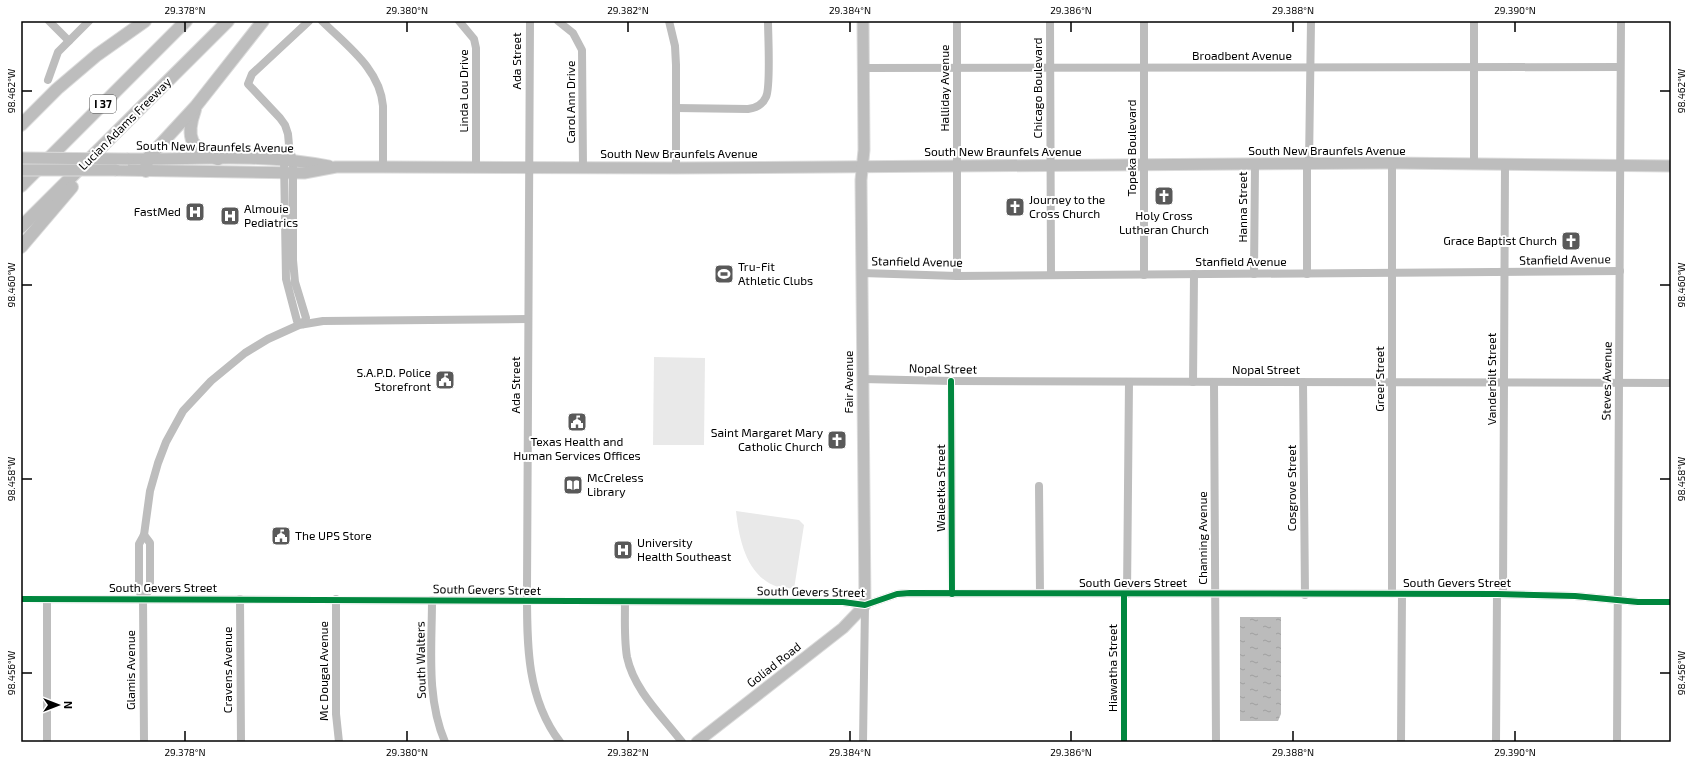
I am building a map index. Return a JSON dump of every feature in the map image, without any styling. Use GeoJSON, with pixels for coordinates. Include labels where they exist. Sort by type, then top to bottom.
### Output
{"type":"FeatureCollection","features":[{"type":"Feature","properties":{"kind":"highway"},"geometry":{"type":"LineString","coordinates":[[21,125],[57,89],[97,55],[145,21]]}},
{"type":"Feature","properties":{"kind":"highway","name":"I 37"},"geometry":{"type":"LineString","coordinates":[[21,186],[186,21]]}},
{"type":"Feature","properties":{"kind":"highway","name":"Lucian Adams Freeway"},"geometry":{"type":"LineString","coordinates":[[21,227],[228,21]]}},
{"type":"Feature","properties":{"kind":"highway"},"geometry":{"type":"LineString","coordinates":[[146,165],[196,106],[263,21]]}},
{"type":"Feature","properties":{"kind":"highway"},"geometry":{"type":"LineString","coordinates":[[196,106],[189,125],[190,134],[196,148],[204,154],[218,159]]}},
{"type":"Feature","properties":{"kind":"highway"},"geometry":{"type":"LineString","coordinates":[[21,247],[134,114]]}},
{"type":"Feature","properties":{"kind":"main road","name":"Fair Avenue"},"geometry":{"type":"LineString","coordinates":[[863,21],[864,150],[862,166],[862,379],[865,605]]}},
{"type":"Feature","properties":{"kind":"main road","name":"South New Braunfels Avenue"},"geometry":{"type":"LineString","coordinates":[[21,158],[128,159],[146,165],[304,173],[336,167],[383,166],[676,168],[1392,163],[1671,166]]}},
{"type":"Feature","properties":{"kind":"main road","name":"South New Braunfels Avenue"},"geometry":{"type":"LineString","coordinates":[[21,170],[116,170],[146,165],[218,159],[303,161],[336,167]]}},
{"type":"Feature","properties":{"kind":"main road","name":"Goliad Road"},"geometry":{"type":"LineString","coordinates":[[697,742],[843,628],[865,605]]}},
{"type":"Feature","properties":{"kind":"street"},"geometry":{"type":"LineString","coordinates":[[49,21],[69,41]]}},
{"type":"Feature","properties":{"kind":"street"},"geometry":{"type":"LineString","coordinates":[[48,80],[58,52],[89,21]]}},
{"type":"Feature","properties":{"kind":"street"},"geometry":{"type":"LineString","coordinates":[[303,324],[306,318],[295,282],[293,260],[288,172],[288,134],[280,118],[248,84],[252,74],[309,21]]}},
{"type":"Feature","properties":{"kind":"street"},"geometry":{"type":"LineString","coordinates":[[322,21],[367,66],[374,75],[379,87],[383,106],[383,166]]}},
{"type":"Feature","properties":{"kind":"street","name":"Linda Lou Drive"},"geometry":{"type":"LineString","coordinates":[[459,21],[474,39],[476,48],[476,167]]}},
{"type":"Feature","properties":{"kind":"street","name":"Ada Street"},"geometry":{"type":"LineString","coordinates":[[530,21],[527,601],[529,657],[532,684],[541,711],[560,742]]}},
{"type":"Feature","properties":{"kind":"street","name":"Carol Ann Drive"},"geometry":{"type":"LineString","coordinates":[[558,21],[573,33],[582,50],[583,168]]}},
{"type":"Feature","properties":{"kind":"street"},"geometry":{"type":"LineString","coordinates":[[669,21],[675,46],[676,168]]}},
{"type":"Feature","properties":{"kind":"street"},"geometry":{"type":"LineString","coordinates":[[676,108],[748,109],[758,106],[763,102],[768,91],[768,21]]}},
{"type":"Feature","properties":{"kind":"street","name":"Halliday Avenue"},"geometry":{"type":"LineString","coordinates":[[957,21],[957,276]]}},
{"type":"Feature","properties":{"kind":"street","name":"Chicago Boulevard"},"geometry":{"type":"LineString","coordinates":[[1050,21],[1051,275]]}},
{"type":"Feature","properties":{"kind":"street","name":"Topeka Boulevard"},"geometry":{"type":"LineString","coordinates":[[1144,21],[1144,275]]}},
{"type":"Feature","properties":{"kind":"street"},"geometry":{"type":"LineString","coordinates":[[1307,274],[1312,21]]}},
{"type":"Feature","properties":{"kind":"street"},"geometry":{"type":"LineString","coordinates":[[1474,21],[1474,164]]}},
{"type":"Feature","properties":{"kind":"street","name":"Steves Avenue"},"geometry":{"type":"LineString","coordinates":[[1616,742],[1621,21]]}},
{"type":"Feature","properties":{"kind":"street","name":"Broadbent Avenue"},"geometry":{"type":"LineString","coordinates":[[863,68],[1620,67]]}},
{"type":"Feature","properties":{"kind":"street","name":"Greer Street"},"geometry":{"type":"LineString","coordinates":[[1392,163],[1392,594]]}},
{"type":"Feature","properties":{"kind":"street","name":"Hanna Street"},"geometry":{"type":"LineString","coordinates":[[1254,274],[1255,164]]}},
{"type":"Feature","properties":{"kind":"street","name":"Vanderbilt Street"},"geometry":{"type":"LineString","coordinates":[[1496,742],[1505,382],[1505,164]]}},
{"type":"Feature","properties":{"kind":"street","name":"Stanfield Avenue"},"geometry":{"type":"LineString","coordinates":[[862,273],[957,276],[1620,271]]}},
{"type":"Feature","properties":{"kind":"street"},"geometry":{"type":"LineString","coordinates":[[1193,382],[1194,274]]}},
{"type":"Feature","properties":{"kind":"street"},"geometry":{"type":"LineString","coordinates":[[143,598],[150,589],[150,543],[144,535],[150,491],[166,442],[183,412],[211,382],[245,354],[268,339],[303,324],[341,320],[528,319]]}},
{"type":"Feature","properties":{"kind":"street","name":"Nopal Street"},"geometry":{"type":"LineString","coordinates":[[862,379],[951,382],[1671,383]]}},
{"type":"Feature","properties":{"kind":"street","name":"Waleetka Street"},"geometry":{"type":"LineString","coordinates":[[951,382],[952,594]]}},
{"type":"Feature","properties":{"kind":"street","name":"Hiawatha Street"},"geometry":{"type":"LineString","coordinates":[[1124,742],[1129,382]]}},
{"type":"Feature","properties":{"kind":"street","name":"Channing Avenue"},"geometry":{"type":"LineString","coordinates":[[1214,382],[1216,742]]}},
{"type":"Feature","properties":{"kind":"street","name":"Cosgrove Street"},"geometry":{"type":"LineString","coordinates":[[1303,382],[1304,595]]}},
{"type":"Feature","properties":{"kind":"street"},"geometry":{"type":"LineString","coordinates":[[1039,486],[1040,594]]}},
{"type":"Feature","properties":{"kind":"street","name":"South Gevers Street"},"geometry":{"type":"LineString","coordinates":[[21,599],[143,598],[625,602],[843,602],[865,605],[897,594],[1500,594],[1575,596],[1617,600],[1671,602]]}},
{"type":"Feature","properties":{"kind":"street"},"geometry":{"type":"LineString","coordinates":[[1401,742],[1402,594]]}},
{"type":"Feature","properties":{"kind":"street"},"geometry":{"type":"LineString","coordinates":[[47,598],[48,742]]}},
{"type":"Feature","properties":{"kind":"street","name":"Glamis Avenue"},"geometry":{"type":"LineString","coordinates":[[143,598],[144,742]]}},
{"type":"Feature","properties":{"kind":"street","name":"Cravens Avenue"},"geometry":{"type":"LineString","coordinates":[[240,599],[241,742]]}},
{"type":"Feature","properties":{"kind":"street","name":"Mc Dougal Avenue"},"geometry":{"type":"LineString","coordinates":[[336,599],[336,714],[339,742]]}},
{"type":"Feature","properties":{"kind":"street","name":"South Walters"},"geometry":{"type":"LineString","coordinates":[[432,600],[434,703],[437,719],[445,742]]}},
{"type":"Feature","properties":{"kind":"street"},"geometry":{"type":"LineString","coordinates":[[625,602],[625,643],[633,674],[642,690],[682,742]]}},
{"type":"Feature","properties":{"kind":"street","name":"Fair Avenue"},"geometry":{"type":"LineString","coordinates":[[863,742],[865,605]]}},
{"type":"Feature","properties":{"kind":"shaded area"},"geometry":{"type":"Polygon","coordinates":[[[654,357],[705,358],[704,445],[653,445],[654,357]]]}},
{"type":"Feature","properties":{"kind":"shaded area"},"geometry":{"type":"Polygon","coordinates":[[[736,511],[799,520],[804,525],[794,589],[778,587],[767,582],[752,566],[742,545],[736,511]]]}},
{"type":"Feature","properties":{"kind":"water"},"geometry":{"type":"Polygon","coordinates":[[[1240,617],[1281,617],[1281,714],[1278,721],[1240,721],[1240,617]]]}},
{"type":"Feature","properties":{"kind":"cycle path"},"geometry":{"type":"LineString","coordinates":[[951,381],[952,594]]}},
{"type":"Feature","properties":{"kind":"cycle path"},"geometry":{"type":"LineString","coordinates":[[21,599],[843,602],[865,605],[897,594],[910,593],[1497,594],[1575,596],[1638,602],[1671,602]]}},
{"type":"Feature","properties":{"kind":"cycle path"},"geometry":{"type":"LineString","coordinates":[[1124,595],[1124,742]]}},
{"type":"Feature","properties":{"kind":"place","name":"Holy Cross Lutheran Church"},"geometry":{"type":"Point","coordinates":[1164,196]}},
{"type":"Feature","properties":{"kind":"place","name":"Journey to the Cross Church"},"geometry":{"type":"Point","coordinates":[1015,207]}},
{"type":"Feature","properties":{"kind":"place","name":"FastMed"},"geometry":{"type":"Point","coordinates":[195,212]}},
{"type":"Feature","properties":{"kind":"place","name":"Almouie Pediatrics"},"geometry":{"type":"Point","coordinates":[230,216]}},
{"type":"Feature","properties":{"kind":"place","name":"Grace Baptist Church"},"geometry":{"type":"Point","coordinates":[1571,241]}},
{"type":"Feature","properties":{"kind":"place","name":"Tru-Fit Athletic Clubs"},"geometry":{"type":"Point","coordinates":[724,274]}},
{"type":"Feature","properties":{"kind":"place","name":"S.A.P.D. Police Storefront"},"geometry":{"type":"Point","coordinates":[445,380]}},
{"type":"Feature","properties":{"kind":"place","name":"Texas Health and Human Services Offices"},"geometry":{"type":"Point","coordinates":[577,422]}},
{"type":"Feature","properties":{"kind":"place","name":"Saint Margaret Mary Catholic Church"},"geometry":{"type":"Point","coordinates":[837,440]}},
{"type":"Feature","properties":{"kind":"place","name":"McCreless Library"},"geometry":{"type":"Point","coordinates":[573,485]}},
{"type":"Feature","properties":{"kind":"place","name":"The UPS Store"},"geometry":{"type":"Point","coordinates":[281,536]}},
{"type":"Feature","properties":{"kind":"place","name":"University Health Southeast"},"geometry":{"type":"Point","coordinates":[623,550]}}]}
